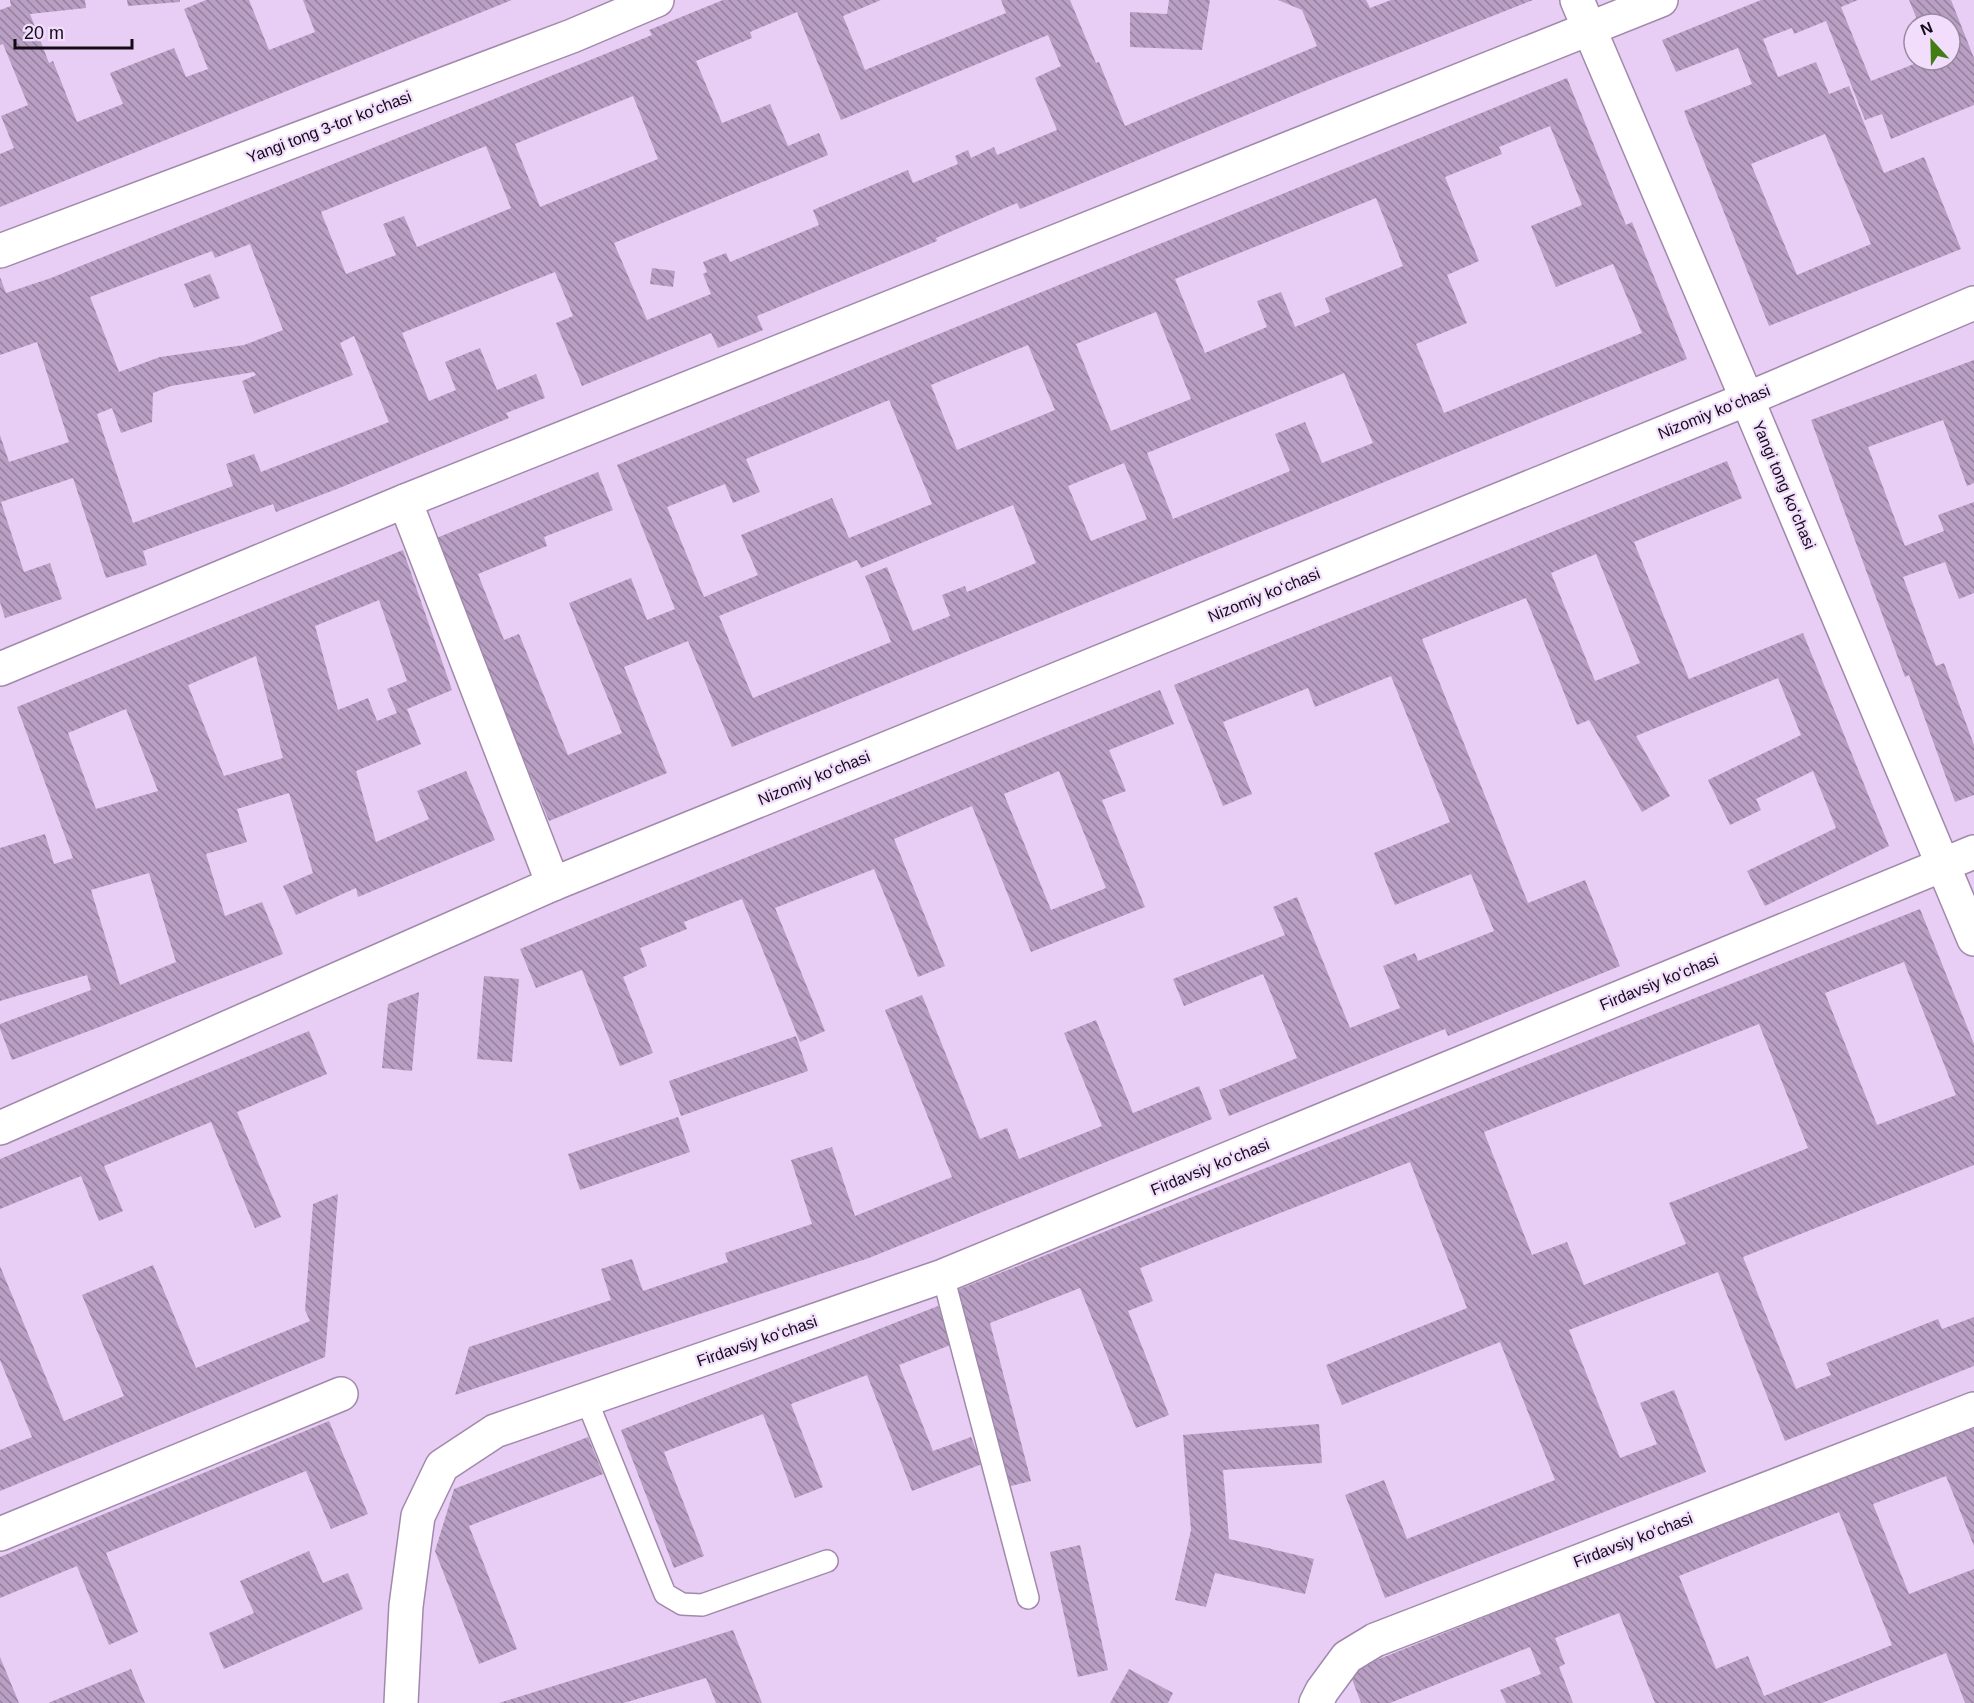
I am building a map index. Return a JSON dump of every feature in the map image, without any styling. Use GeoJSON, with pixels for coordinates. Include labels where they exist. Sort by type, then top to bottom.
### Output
{"type":"FeatureCollection","features":[{"type":"Feature","properties":{"kind":"street","name":"Yangi tong 3-tor koʻchasi"},"geometry":{"type":"LineString","coordinates":[[0,251],[572,36],[657,0]]}},
{"type":"Feature","properties":{"kind":"street"},"geometry":{"type":"LineString","coordinates":[[0,669],[1582,14],[1661,0]]}},
{"type":"Feature","properties":{"kind":"street","name":"Yangi tong koʻchasi"},"geometry":{"type":"LineString","coordinates":[[1582,14],[1974,939]]}},
{"type":"Feature","properties":{"kind":"street","name":"Nizomiy koʻchasi"},"geometry":{"type":"LineString","coordinates":[[0,1128],[553,884],[1747,399],[1974,303]]}},
{"type":"Feature","properties":{"kind":"street"},"geometry":{"type":"LineString","coordinates":[[405,501],[553,884]]}},
{"type":"Feature","properties":{"kind":"street","name":"Firdavsiy koʻchasi"},"geometry":{"type":"LineString","coordinates":[[401,1703],[406,1606],[418,1516],[442,1466],[495,1431],[943,1276],[1974,852]]}},
{"type":"Feature","properties":{"kind":"street"},"geometry":{"type":"LineString","coordinates":[[0,1534],[341,1394]]}},
{"type":"Feature","properties":{"kind":"street","name":"Firdavsiy koʻchasi"},"geometry":{"type":"LineString","coordinates":[[1316,1703],[1347,1657],[1375,1640],[1974,1409]]}},
{"type":"Feature","properties":{"kind":"lane"},"geometry":{"type":"LineString","coordinates":[[943,1276],[1028,1598]]}},
{"type":"Feature","properties":{"kind":"lane"},"geometry":{"type":"LineString","coordinates":[[587,1401],[665,1594],[682,1604],[702,1605],[827,1561]]}},
{"type":"Feature","properties":{"kind":"building"},"geometry":{"type":"Polygon","coordinates":[[[10,0],[85,0],[86,8],[30,14],[49,63],[53,61],[77,122],[123,104],[110,73],[174,48],[186,77],[208,69],[184,9],[206,0],[249,0],[269,50],[315,32],[303,0],[512,0],[0,207],[0,154],[14,148],[1,116],[28,105],[3,44],[0,45],[0,10],[11,6],[10,0]]]}},
{"type":"Feature","properties":{"kind":"building"},"geometry":{"type":"Polygon","coordinates":[[[127,0],[180,0],[180,2],[128,6],[127,0]]]}},
{"type":"Feature","properties":{"kind":"building"},"geometry":{"type":"Polygon","coordinates":[[[723,0],[881,0],[843,16],[865,70],[1006,13],[1001,0],[1070,0],[1125,126],[1317,46],[1302,10],[1278,0],[1366,0],[1370,8],[1391,0],[1533,0],[1331,80],[1020,209],[1017,203],[936,238],[937,241],[757,316],[763,330],[718,348],[711,333],[582,386],[556,323],[573,316],[555,272],[402,333],[429,401],[456,390],[445,362],[480,348],[497,390],[536,374],[545,398],[506,413],[509,418],[337,489],[276,512],[273,504],[143,551],[147,565],[106,578],[73,478],[1,502],[24,572],[50,563],[62,599],[5,618],[0,602],[0,435],[9,462],[69,442],[37,342],[0,355],[0,277],[6,293],[51,278],[652,35],[649,30],[723,0]],[[797,12],[750,32],[752,38],[696,61],[722,123],[770,104],[788,146],[819,133],[828,155],[614,243],[647,320],[711,294],[703,274],[707,272],[703,262],[726,253],[730,262],[819,225],[813,210],[908,170],[913,183],[958,164],[955,156],[968,150],[971,158],[994,147],[997,155],[1057,130],[1035,78],[1061,66],[1048,35],[841,120],[797,12]],[[633,96],[515,144],[540,207],[658,159],[633,96]],[[486,146],[321,212],[346,274],[396,255],[383,224],[404,216],[417,247],[511,208],[486,146]],[[250,244],[215,258],[212,251],[90,297],[119,372],[160,357],[244,345],[283,330],[250,244]],[[354,336],[340,343],[353,375],[254,414],[242,381],[256,375],[254,372],[171,386],[153,393],[152,422],[121,433],[112,408],[97,414],[133,523],[233,486],[226,464],[254,454],[261,472],[389,422],[354,336]]]}},
{"type":"Feature","properties":{"kind":"building"},"geometry":{"type":"Polygon","coordinates":[[[1169,0],[1210,0],[1202,50],[1130,47],[1130,12],[1167,14],[1169,0]]]}},
{"type":"Feature","properties":{"kind":"building"},"geometry":{"type":"Polygon","coordinates":[[[1761,0],[1858,0],[1841,7],[1871,81],[1902,69],[1902,72],[1962,72],[1962,28],[1974,58],[1974,105],[1891,139],[1882,114],[1865,120],[1826,21],[1794,34],[1792,28],[1763,39],[1778,77],[1816,62],[1829,94],[1849,86],[1884,173],[1924,157],[1961,249],[1769,326],[1684,111],[1752,84],[1738,48],[1676,72],[1662,40],[1761,0]],[[1825,134],[1751,164],[1797,275],[1871,244],[1825,134]]]}},
{"type":"Feature","properties":{"kind":"building"},"geometry":{"type":"Polygon","coordinates":[[[1909,0],[1951,0],[1956,12],[1914,12],[1909,0]]]}},
{"type":"Feature","properties":{"kind":"building"},"geometry":{"type":"Polygon","coordinates":[[[1567,78],[1626,225],[1632,222],[1687,359],[732,747],[688,641],[624,667],[667,773],[549,821],[434,539],[598,472],[613,510],[544,537],[547,546],[478,574],[504,640],[519,634],[568,755],[622,733],[569,603],[631,578],[647,620],[675,609],[617,465],[1567,78]],[[1550,126],[1499,147],[1502,154],[1445,177],[1479,261],[1447,275],[1467,323],[1416,344],[1444,413],[1642,333],[1613,264],[1556,287],[1531,226],[1582,205],[1550,126]],[[1376,198],[1175,279],[1205,353],[1267,327],[1257,301],[1281,292],[1295,327],[1330,312],[1325,298],[1403,266],[1376,198]],[[1156,312],[1076,344],[1111,431],[1191,399],[1156,312]],[[1028,345],[931,385],[957,450],[1055,410],[1028,345]],[[1344,373],[1147,453],[1173,519],[1290,471],[1275,434],[1305,422],[1322,463],[1373,443],[1344,373]],[[889,400],[746,459],[760,492],[733,503],[725,484],[667,507],[704,597],[758,575],[741,535],[832,498],[849,538],[932,504],[889,400]],[[1124,463],[1068,486],[1091,541],[1147,519],[1124,463]],[[1013,505],[861,568],[857,560],[719,616],[753,698],[891,642],[865,576],[887,567],[913,631],[950,616],[942,595],[965,586],[967,592],[1036,563],[1013,505]]]}},
{"type":"Feature","properties":{"kind":"building"},"geometry":{"type":"Polygon","coordinates":[[[652,268],[675,271],[673,287],[650,284],[652,268]]]}},
{"type":"Feature","properties":{"kind":"building"},"geometry":{"type":"Polygon","coordinates":[[[210,274],[220,298],[194,308],[184,284],[210,274]]]}},
{"type":"Feature","properties":{"kind":"building"},"geometry":{"type":"Polygon","coordinates":[[[1974,360],[1974,483],[1967,486],[1943,420],[1868,447],[1905,546],[1944,531],[1938,515],[1974,502],[1974,593],[1959,599],[1945,562],[1903,577],[1936,666],[1944,663],[1974,745],[1974,795],[1955,802],[1909,675],[1905,677],[1811,420],[1974,360]]]}},
{"type":"Feature","properties":{"kind":"building"},"geometry":{"type":"Polygon","coordinates":[[[1727,461],[1742,498],[1634,542],[1689,679],[1803,633],[1889,846],[1765,906],[1747,871],[1836,828],[1813,771],[1756,799],[1761,810],[1730,825],[1708,780],[1801,735],[1778,678],[1636,736],[1670,796],[1642,812],[1589,720],[1577,725],[1526,598],[1422,639],[1528,903],[1585,880],[1620,966],[1448,1036],[1445,1029],[1229,1116],[1219,1090],[1297,1058],[1263,974],[1184,1006],[1173,979],[1285,935],[1273,907],[1297,897],[1350,1028],[1400,1008],[1383,966],[1415,953],[1418,961],[1494,931],[1471,874],[1395,905],[1374,853],[1450,822],[1391,676],[1315,707],[1308,688],[1223,722],[1252,794],[1223,806],[1174,685],[1727,461]],[[1596,554],[1551,573],[1595,681],[1640,663],[1596,554]]]}},
{"type":"Feature","properties":{"kind":"building"},"geometry":{"type":"Polygon","coordinates":[[[403,550],[452,690],[407,709],[421,744],[356,771],[376,842],[429,819],[417,791],[466,771],[495,840],[358,897],[356,888],[296,915],[283,886],[313,873],[289,793],[237,809],[247,842],[206,854],[225,916],[262,902],[283,954],[12,1060],[0,1024],[91,990],[87,975],[0,1001],[0,848],[45,834],[54,864],[73,858],[17,707],[403,550]],[[379,600],[315,626],[338,710],[368,698],[377,721],[397,713],[387,689],[407,681],[379,600]],[[256,656],[188,685],[224,776],[283,758],[256,656]],[[126,709],[68,733],[96,809],[158,791],[126,709]],[[149,873],[91,890],[120,985],[176,962],[149,873]]]}},
{"type":"Feature","properties":{"kind":"building"},"geometry":{"type":"Polygon","coordinates":[[[1160,690],[1174,724],[1109,750],[1126,791],[1102,800],[1145,907],[1031,952],[972,806],[894,839],[945,966],[918,977],[874,869],[775,908],[825,1031],[800,1042],[742,899],[684,922],[687,929],[640,948],[647,966],[623,977],[653,1053],[620,1066],[582,970],[536,988],[520,949],[1160,690]],[[1059,771],[1004,794],[1051,910],[1106,888],[1059,771]]]}},
{"type":"Feature","properties":{"kind":"building"},"geometry":{"type":"Polygon","coordinates":[[[1920,909],[1974,1044],[1974,1165],[1743,1257],[1796,1389],[1831,1375],[1826,1363],[1938,1319],[1942,1329],[1974,1317],[1974,1366],[1785,1441],[1718,1272],[1569,1330],[1620,1458],[1657,1444],[1640,1403],[1674,1390],[1706,1472],[1385,1598],[1345,1495],[1384,1480],[1407,1539],[1555,1480],[1500,1342],[1342,1405],[1326,1365],[1467,1308],[1410,1162],[1140,1268],[1153,1301],[1128,1311],[1169,1415],[1136,1428],[1080,1288],[990,1323],[1031,1481],[1003,1488],[952,1292],[1920,909]],[[1904,962],[1825,993],[1877,1125],[1956,1095],[1904,962]],[[1759,1024],[1484,1132],[1532,1255],[1567,1242],[1584,1285],[1686,1244],[1669,1203],[1808,1148],[1759,1024]]]}},
{"type":"Feature","properties":{"kind":"building"},"geometry":{"type":"Polygon","coordinates":[[[484,976],[519,979],[512,1062],[477,1059],[484,976]]]}},
{"type":"Feature","properties":{"kind":"building"},"geometry":{"type":"Polygon","coordinates":[[[419,992],[412,1071],[382,1068],[388,1004],[419,992]]]}},
{"type":"Feature","properties":{"kind":"building"},"geometry":{"type":"Polygon","coordinates":[[[922,995],[980,1139],[1007,1128],[1019,1159],[1102,1126],[1064,1033],[1096,1020],[1133,1113],[1199,1086],[1212,1119],[869,1258],[455,1395],[469,1347],[611,1300],[601,1269],[632,1259],[643,1291],[728,1262],[725,1253],[812,1224],[791,1160],[832,1147],[855,1216],[952,1177],[885,1010],[922,995]]]}},
{"type":"Feature","properties":{"kind":"building"},"geometry":{"type":"Polygon","coordinates":[[[309,1031],[327,1074],[237,1112],[281,1217],[255,1228],[211,1122],[104,1166],[123,1211],[99,1221],[81,1176],[0,1209],[0,1159],[309,1031]]]}},
{"type":"Feature","properties":{"kind":"building"},"geometry":{"type":"Polygon","coordinates":[[[796,1036],[808,1071],[681,1116],[669,1081],[796,1036]]]}},
{"type":"Feature","properties":{"kind":"building"},"geometry":{"type":"Polygon","coordinates":[[[678,1117],[690,1152],[580,1190],[568,1154],[678,1117]]]}},
{"type":"Feature","properties":{"kind":"building"},"geometry":{"type":"Polygon","coordinates":[[[338,1194],[325,1357],[0,1491],[0,1450],[32,1437],[0,1360],[0,1266],[64,1421],[124,1396],[82,1295],[153,1265],[196,1368],[310,1321],[305,1310],[313,1204],[338,1194]]]}},
{"type":"Feature","properties":{"kind":"building"},"geometry":{"type":"Polygon","coordinates":[[[938,1306],[953,1344],[899,1365],[933,1451],[971,1437],[982,1464],[912,1491],[867,1375],[791,1404],[823,1487],[795,1498],[763,1414],[664,1452],[704,1556],[674,1568],[621,1430],[938,1306]]]}},
{"type":"Feature","properties":{"kind":"building"},"geometry":{"type":"Polygon","coordinates":[[[329,1421],[368,1514],[331,1529],[306,1471],[106,1553],[138,1632],[109,1645],[77,1566],[0,1598],[0,1557],[329,1421]]]}},
{"type":"Feature","properties":{"kind":"building"},"geometry":{"type":"Polygon","coordinates":[[[1974,1422],[1974,1546],[1946,1476],[1873,1504],[1909,1594],[1974,1569],[1974,1703],[1965,1703],[1946,1653],[1822,1703],[1655,1703],[1619,1613],[1555,1638],[1565,1664],[1559,1667],[1573,1703],[1506,1703],[1500,1690],[1541,1674],[1530,1647],[1390,1703],[1361,1703],[1349,1671],[1974,1422]],[[1839,1512],[1679,1576],[1716,1669],[1748,1656],[1764,1696],[1892,1645],[1839,1512]]]}},
{"type":"Feature","properties":{"kind":"building"},"geometry":{"type":"Polygon","coordinates":[[[1319,1424],[1322,1463],[1223,1470],[1229,1539],[1314,1559],[1305,1594],[1215,1573],[1206,1607],[1175,1600],[1191,1530],[1183,1435],[1319,1424]]]}},
{"type":"Feature","properties":{"kind":"building"},"geometry":{"type":"Polygon","coordinates":[[[588,1437],[603,1474],[469,1526],[517,1649],[479,1664],[435,1551],[454,1489],[588,1437]]]}},
{"type":"Feature","properties":{"kind":"building"},"geometry":{"type":"Polygon","coordinates":[[[1080,1545],[1108,1670],[1078,1677],[1050,1552],[1080,1545]]]}},
{"type":"Feature","properties":{"kind":"building"},"geometry":{"type":"Polygon","coordinates":[[[309,1551],[323,1583],[348,1573],[363,1609],[224,1669],[209,1633],[254,1613],[240,1581],[309,1551]]]}},
{"type":"Feature","properties":{"kind":"building"},"geometry":{"type":"Polygon","coordinates":[[[733,1630],[762,1703],[716,1703],[706,1678],[624,1703],[499,1703],[733,1630]]]}},
{"type":"Feature","properties":{"kind":"building"},"geometry":{"type":"Polygon","coordinates":[[[0,1657],[19,1703],[0,1703],[0,1657]]]}},
{"type":"Feature","properties":{"kind":"building"},"geometry":{"type":"Polygon","coordinates":[[[131,1669],[145,1703],[48,1703],[102,1681],[131,1669]]]}},
{"type":"Feature","properties":{"kind":"building"},"geometry":{"type":"Polygon","coordinates":[[[1129,1669],[1173,1693],[1168,1703],[1110,1703],[1129,1669]]]}}]}
